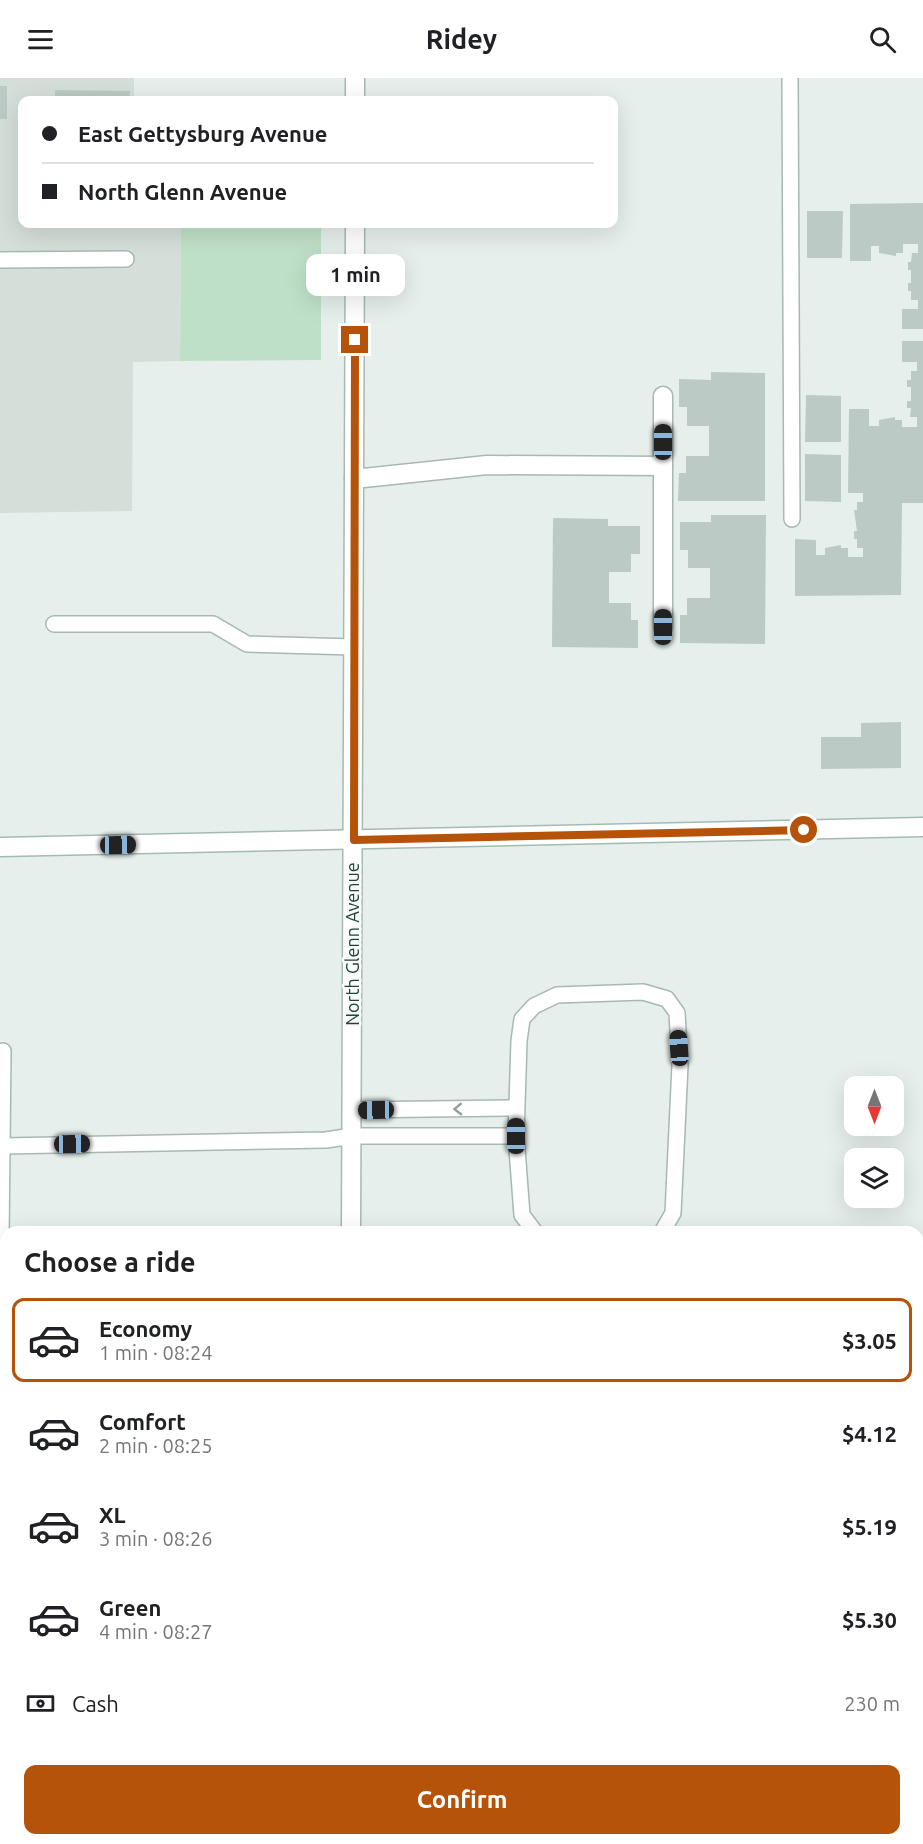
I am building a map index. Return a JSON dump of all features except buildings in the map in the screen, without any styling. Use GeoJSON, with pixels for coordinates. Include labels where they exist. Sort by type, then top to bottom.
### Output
{"type":"FeatureCollection","features":[{"type":"Feature","properties":{"kind":"street"},"geometry":{"type":"LineString","coordinates":[[355,78],[355,96]]}},
{"type":"Feature","properties":{"kind":"street","name":"North Glenn Avenue"},"geometry":{"type":"LineString","coordinates":[[351,1226],[355,228]]}},
{"type":"Feature","properties":{"kind":"street"},"geometry":{"type":"LineString","coordinates":[[663,396],[663,627]]}},
{"type":"Feature","properties":{"kind":"street"},"geometry":{"type":"LineString","coordinates":[[354,479],[488,465],[663,466]]}},
{"type":"Feature","properties":{"kind":"street"},"geometry":{"type":"LineString","coordinates":[[0,847],[923,827]]}},
{"type":"Feature","properties":{"kind":"lane"},"geometry":{"type":"LineString","coordinates":[[790,78],[792,519]]}},
{"type":"Feature","properties":{"kind":"lane"},"geometry":{"type":"LineString","coordinates":[[0,260],[126,259]]}},
{"type":"Feature","properties":{"kind":"lane"},"geometry":{"type":"LineString","coordinates":[[54,624],[213,624],[247,644],[354,647]]}},
{"type":"Feature","properties":{"kind":"lane"},"geometry":{"type":"LineString","coordinates":[[530,1226],[522,1215],[516,1136],[519,1041],[522,1019],[534,1006],[557,995],[643,992],[667,999],[677,1013],[680,1065],[673,1213],[665,1226]]}},
{"type":"Feature","properties":{"kind":"lane"},"geometry":{"type":"LineString","coordinates":[[1,1226],[3,1051]]}},
{"type":"Feature","properties":{"kind":"lane"},"geometry":{"type":"LineString","coordinates":[[352,1110],[516,1108]]}},
{"type":"Feature","properties":{"kind":"lane"},"geometry":{"type":"LineString","coordinates":[[3,1146],[326,1140],[352,1136],[516,1136]]}},
{"type":"Feature","properties":{"kind":"shaded area"},"geometry":{"type":"Polygon","coordinates":[[[0,78],[134,78],[134,96],[18,96],[18,228],[181,228],[180,361],[133,362],[132,511],[0,513],[0,78]]]}},
{"type":"Feature","properties":{"kind":"green space"},"geometry":{"type":"Polygon","coordinates":[[[181,228],[321,228],[321,360],[180,361],[181,228]]]}},
{"type":"Feature","properties":{"kind":"route"},"geometry":{"type":"LineString","coordinates":[[355,340],[354,840],[804,830]]}}]}
